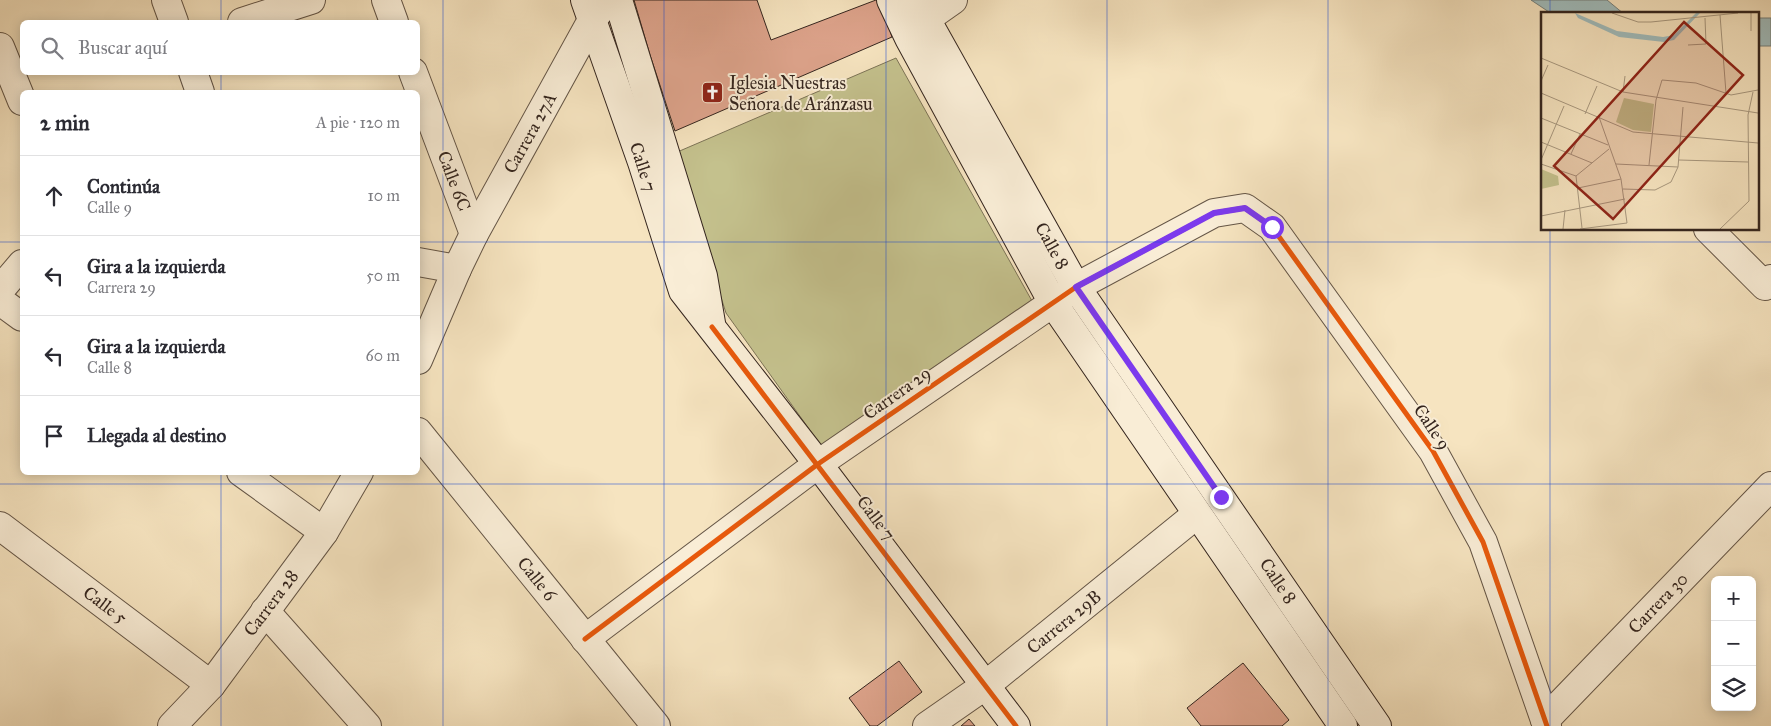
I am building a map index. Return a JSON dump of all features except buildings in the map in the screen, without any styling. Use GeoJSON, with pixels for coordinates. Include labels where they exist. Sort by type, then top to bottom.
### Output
{"type":"FeatureCollection","features":[{"type":"Feature","properties":{"kind":"street"},"geometry":{"type":"LineString","coordinates":[[166,0],[173,20]]}},
{"type":"Feature","properties":{"kind":"street"},"geometry":{"type":"LineString","coordinates":[[248,20],[310,0]]}},
{"type":"Feature","properties":{"kind":"street"},"geometry":{"type":"LineString","coordinates":[[386,0],[393,20]]}},
{"type":"Feature","properties":{"kind":"street","name":"Calle 7"},"geometry":{"type":"LineString","coordinates":[[618,0],[702,276],[712,327]]}},
{"type":"Feature","properties":{"kind":"street","name":"Calle 8"},"geometry":{"type":"LineString","coordinates":[[891,0],[909,38],[1053,303],[1343,726]]}},
{"type":"Feature","properties":{"kind":"street"},"geometry":{"type":"LineString","coordinates":[[922,9],[953,0]]}},
{"type":"Feature","properties":{"kind":"street","name":"Calle 7"},"geometry":{"type":"LineString","coordinates":[[595,7],[683,291],[818,464],[1016,726]]}},
{"type":"Feature","properties":{"kind":"street","name":"Carrera 27A"},"geometry":{"type":"LineString","coordinates":[[457,269],[595,7]]}},
{"type":"Feature","properties":{"kind":"street","name":"Calle 8"},"geometry":{"type":"LineString","coordinates":[[922,9],[1076,287],[1377,726]]}},
{"type":"Feature","properties":{"kind":"street"},"geometry":{"type":"LineString","coordinates":[[0,48],[20,96]]}},
{"type":"Feature","properties":{"kind":"street"},"geometry":{"type":"LineString","coordinates":[[194,75],[199,90]]}},
{"type":"Feature","properties":{"kind":"street","name":"Calle 6C"},"geometry":{"type":"LineString","coordinates":[[414,75],[420,90]]}},
{"type":"Feature","properties":{"kind":"street","name":"Calle 6C"},"geometry":{"type":"LineString","coordinates":[[420,91],[474,234]]}},
{"type":"Feature","properties":{"kind":"street","name":"Carrera 29"},"geometry":{"type":"LineString","coordinates":[[586,639],[818,464],[1076,287],[1214,213],[1245,208]]}},
{"type":"Feature","properties":{"kind":"street","name":"Calle 9"},"geometry":{"type":"LineString","coordinates":[[1245,208],[1272,227],[1433,451],[1483,542],[1546,723]]}},
{"type":"Feature","properties":{"kind":"street"},"geometry":{"type":"LineString","coordinates":[[1709,230],[1768,282]]}},
{"type":"Feature","properties":{"kind":"street"},"geometry":{"type":"LineString","coordinates":[[420,262],[457,269],[420,355]]}},
{"type":"Feature","properties":{"kind":"street"},"geometry":{"type":"LineString","coordinates":[[0,290],[20,266]]}},
{"type":"Feature","properties":{"kind":"street"},"geometry":{"type":"LineString","coordinates":[[0,301],[20,316]]}},
{"type":"Feature","properties":{"kind":"street","name":"Calle 6"},"geometry":{"type":"LineString","coordinates":[[420,434],[656,726]]}},
{"type":"Feature","properties":{"kind":"street"},"geometry":{"type":"LineString","coordinates":[[244,475],[324,532]]}},
{"type":"Feature","properties":{"kind":"street","name":"Carrera 28"},"geometry":{"type":"LineString","coordinates":[[172,726],[211,685],[324,532],[357,475]]}},
{"type":"Feature","properties":{"kind":"street","name":"Carrera 30"},"geometry":{"type":"LineString","coordinates":[[1546,723],[1771,486]]}},
{"type":"Feature","properties":{"kind":"street","name":"Carrera 29B"},"geometry":{"type":"LineString","coordinates":[[927,726],[986,685],[1197,514]]}},
{"type":"Feature","properties":{"kind":"street","name":"Calle 5"},"geometry":{"type":"LineString","coordinates":[[0,526],[211,685]]}},
{"type":"Feature","properties":{"kind":"street"},"geometry":{"type":"LineString","coordinates":[[265,611],[367,726]]}},
{"type":"Feature","properties":{"kind":"shaded area"},"geometry":{"type":"Polygon","coordinates":[[[896,58],[1032,301],[879,405],[822,447],[726,313],[675,153],[896,58]]]}},
{"type":"Feature","properties":{"kind":"water"},"geometry":{"type":"Polygon","coordinates":[[[1531,0],[1607,0],[1622,12],[1549,12],[1531,0]]]}},
{"type":"Feature","properties":{"kind":"water"},"geometry":{"type":"Polygon","coordinates":[[[1758,18],[1771,18],[1771,46],[1758,46],[1758,18]]]}},
{"type":"Feature","properties":{"kind":"cycle path"},"geometry":{"type":"LineString","coordinates":[[585,639],[818,464],[1076,287],[1214,213],[1245,208],[1272,227],[1433,451],[1483,542],[1547,726]]}},
{"type":"Feature","properties":{"kind":"cycle path"},"geometry":{"type":"LineString","coordinates":[[712,327],[1016,726]]}},
{"type":"Feature","properties":{"kind":"place","name":"Iglesia Nuestras Señora de Aránzasu"},"geometry":{"type":"Point","coordinates":[713,93]}},
{"type":"Feature","properties":{"kind":"route"},"geometry":{"type":"LineString","coordinates":[[1221,497],[1076,287],[1214,213],[1245,208],[1272,227]]}}]}
